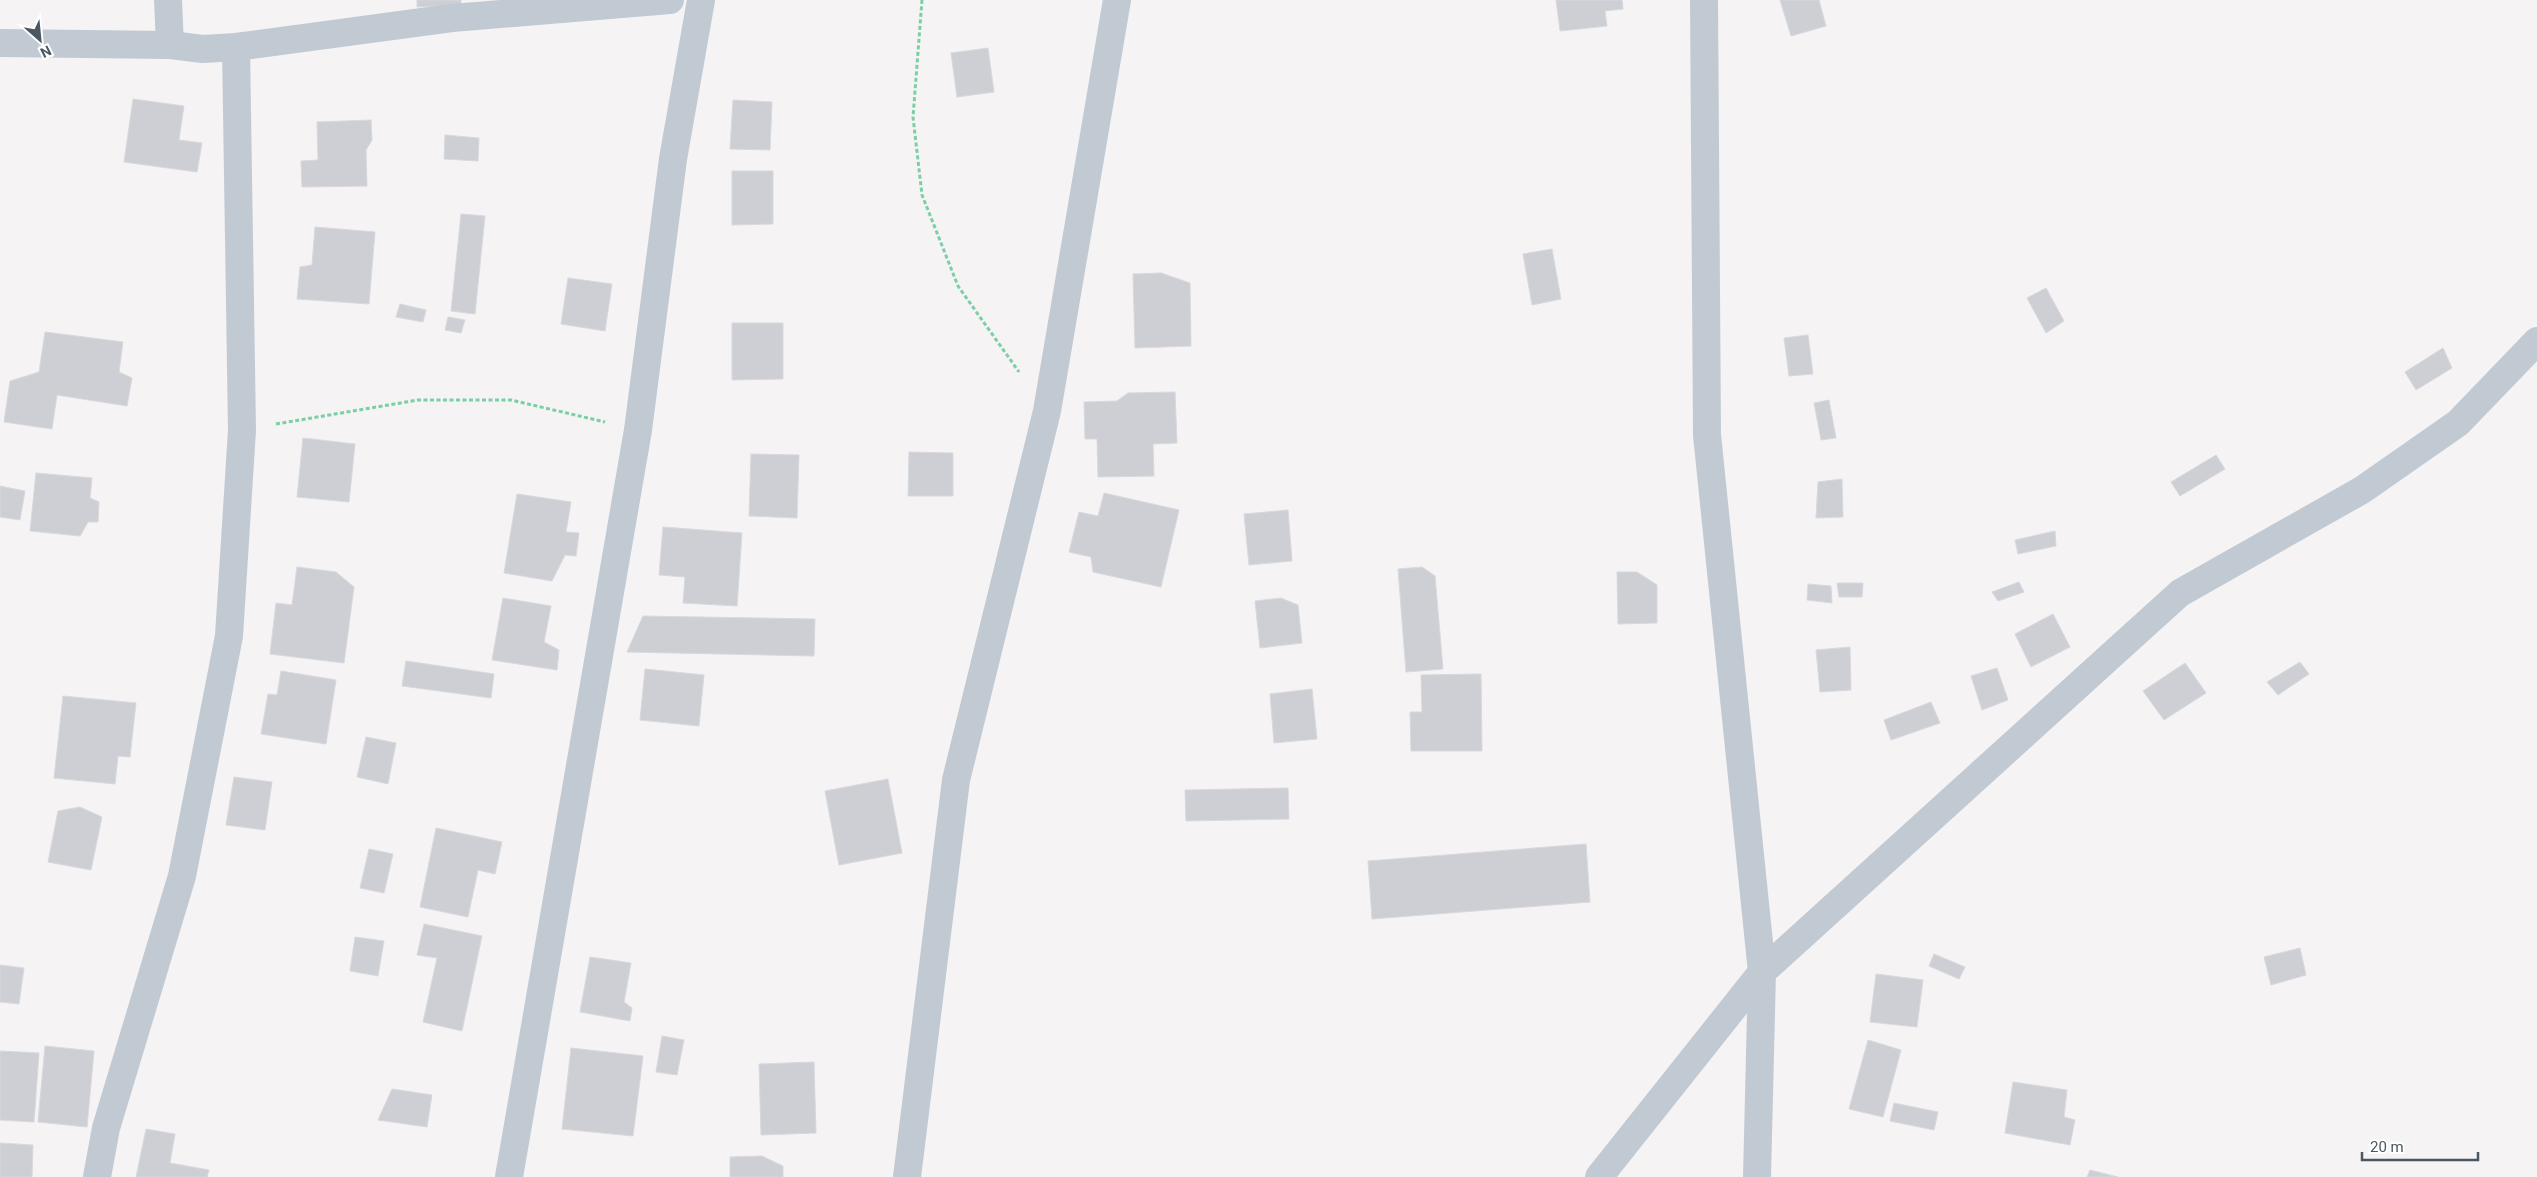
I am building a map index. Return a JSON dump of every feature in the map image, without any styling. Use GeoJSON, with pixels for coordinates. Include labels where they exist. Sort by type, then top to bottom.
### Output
{"type":"FeatureCollection","features":[{"type":"Feature","properties":{"kind":"street"},"geometry":{"type":"LineString","coordinates":[[168,0],[170,45]]}},
{"type":"Feature","properties":{"kind":"street"},"geometry":{"type":"LineString","coordinates":[[0,43],[170,45],[204,49],[236,47],[545,5],[670,0]]}},
{"type":"Feature","properties":{"kind":"street"},"geometry":{"type":"LineString","coordinates":[[509,1177],[638,430],[673,160],[701,0]]}},
{"type":"Feature","properties":{"kind":"street"},"geometry":{"type":"LineString","coordinates":[[907,1177],[956,780],[1047,411],[1117,0]]}},
{"type":"Feature","properties":{"kind":"street"},"geometry":{"type":"LineString","coordinates":[[1704,0],[1707,434],[1762,972],[1757,1177]]}},
{"type":"Feature","properties":{"kind":"street"},"geometry":{"type":"LineString","coordinates":[[97,1177],[106,1128],[182,876],[229,636],[242,430],[236,47]]}},
{"type":"Feature","properties":{"kind":"street"},"geometry":{"type":"LineString","coordinates":[[1599,1177],[1762,972],[2180,593],[2362,490],[2458,423],[2537,341]]}},
{"type":"Feature","properties":{"kind":"path"},"geometry":{"type":"LineString","coordinates":[[922,0],[913,117],[922,196],[958,286],[1047,411]]}},
{"type":"Feature","properties":{"kind":"path"},"geometry":{"type":"LineString","coordinates":[[242,430],[418,400],[511,400],[638,430]]}},
{"type":"Feature","properties":{"kind":"building"},"geometry":{"type":"Polygon","coordinates":[[[417,0],[461,0],[461,5],[417,7],[417,0]]]}},
{"type":"Feature","properties":{"kind":"building"},"geometry":{"type":"Polygon","coordinates":[[[1556,0],[1622,0],[1623,9],[1605,11],[1607,26],[1560,31],[1556,0]]]}},
{"type":"Feature","properties":{"kind":"building"},"geometry":{"type":"Polygon","coordinates":[[[1780,0],[1819,0],[1826,26],[1791,36],[1780,0]]]}},
{"type":"Feature","properties":{"kind":"building"},"geometry":{"type":"Polygon","coordinates":[[[988,48],[994,92],[957,97],[951,53],[988,48]]]}},
{"type":"Feature","properties":{"kind":"building"},"geometry":{"type":"Polygon","coordinates":[[[133,99],[184,106],[179,140],[202,143],[197,172],[124,162],[133,99]]]}},
{"type":"Feature","properties":{"kind":"building"},"geometry":{"type":"Polygon","coordinates":[[[733,100],[772,102],[770,150],[730,149],[733,100]]]}},
{"type":"Feature","properties":{"kind":"building"},"geometry":{"type":"Polygon","coordinates":[[[371,120],[372,140],[366,150],[367,186],[302,187],[301,161],[318,160],[317,122],[371,120]]]}},
{"type":"Feature","properties":{"kind":"building"},"geometry":{"type":"Polygon","coordinates":[[[445,135],[479,138],[478,161],[444,159],[445,135]]]}},
{"type":"Feature","properties":{"kind":"building"},"geometry":{"type":"Polygon","coordinates":[[[732,171],[773,171],[773,224],[732,225],[732,171]]]}},
{"type":"Feature","properties":{"kind":"building"},"geometry":{"type":"Polygon","coordinates":[[[461,214],[485,216],[475,314],[451,311],[461,214]]]}},
{"type":"Feature","properties":{"kind":"building"},"geometry":{"type":"Polygon","coordinates":[[[315,227],[375,232],[369,304],[297,299],[300,267],[312,265],[315,227]]]}},
{"type":"Feature","properties":{"kind":"building"},"geometry":{"type":"Polygon","coordinates":[[[1552,249],[1561,299],[1532,305],[1523,254],[1552,249]]]}},
{"type":"Feature","properties":{"kind":"building"},"geometry":{"type":"Polygon","coordinates":[[[1161,273],[1190,283],[1191,346],[1135,348],[1133,274],[1161,273]]]}},
{"type":"Feature","properties":{"kind":"building"},"geometry":{"type":"Polygon","coordinates":[[[568,278],[612,284],[605,331],[561,324],[568,278]]]}},
{"type":"Feature","properties":{"kind":"building"},"geometry":{"type":"Polygon","coordinates":[[[2046,288],[2064,321],[2046,333],[2027,298],[2046,288]]]}},
{"type":"Feature","properties":{"kind":"building"},"geometry":{"type":"Polygon","coordinates":[[[400,304],[426,310],[423,322],[396,317],[400,304]]]}},
{"type":"Feature","properties":{"kind":"building"},"geometry":{"type":"Polygon","coordinates":[[[448,317],[465,320],[461,333],[445,330],[448,317]]]}},
{"type":"Feature","properties":{"kind":"building"},"geometry":{"type":"Polygon","coordinates":[[[732,323],[783,323],[783,379],[732,380],[732,323]]]}},
{"type":"Feature","properties":{"kind":"building"},"geometry":{"type":"Polygon","coordinates":[[[45,332],[123,342],[119,372],[132,378],[127,406],[57,395],[52,429],[4,422],[10,381],[39,372],[45,332]]]}},
{"type":"Feature","properties":{"kind":"building"},"geometry":{"type":"Polygon","coordinates":[[[1808,335],[1813,374],[1789,376],[1784,338],[1808,335]]]}},
{"type":"Feature","properties":{"kind":"building"},"geometry":{"type":"Polygon","coordinates":[[[2443,348],[2452,368],[2416,390],[2405,372],[2443,348]]]}},
{"type":"Feature","properties":{"kind":"building"},"geometry":{"type":"Polygon","coordinates":[[[1175,392],[1177,443],[1153,444],[1154,476],[1098,477],[1097,439],[1085,439],[1084,402],[1117,401],[1128,393],[1175,392]]]}},
{"type":"Feature","properties":{"kind":"building"},"geometry":{"type":"Polygon","coordinates":[[[1829,400],[1836,438],[1821,440],[1814,403],[1829,400]]]}},
{"type":"Feature","properties":{"kind":"building"},"geometry":{"type":"Polygon","coordinates":[[[303,438],[355,444],[349,502],[297,497],[303,438]]]}},
{"type":"Feature","properties":{"kind":"building"},"geometry":{"type":"Polygon","coordinates":[[[909,452],[953,453],[953,496],[908,496],[909,452]]]}},
{"type":"Feature","properties":{"kind":"building"},"geometry":{"type":"Polygon","coordinates":[[[751,454],[799,455],[797,518],[749,516],[751,454]]]}},
{"type":"Feature","properties":{"kind":"building"},"geometry":{"type":"Polygon","coordinates":[[[2216,455],[2225,469],[2180,496],[2171,482],[2216,455]]]}},
{"type":"Feature","properties":{"kind":"building"},"geometry":{"type":"Polygon","coordinates":[[[36,473],[92,478],[90,498],[99,502],[98,522],[88,522],[80,536],[30,531],[36,473]]]}},
{"type":"Feature","properties":{"kind":"building"},"geometry":{"type":"Polygon","coordinates":[[[1842,479],[1843,517],[1816,518],[1818,482],[1842,479]]]}},
{"type":"Feature","properties":{"kind":"building"},"geometry":{"type":"Polygon","coordinates":[[[0,486],[25,491],[20,520],[0,517],[0,486]]]}},
{"type":"Feature","properties":{"kind":"building"},"geometry":{"type":"Polygon","coordinates":[[[1104,493],[1179,510],[1161,587],[1093,572],[1091,557],[1069,552],[1079,512],[1098,516],[1104,493]]]}},
{"type":"Feature","properties":{"kind":"building"},"geometry":{"type":"Polygon","coordinates":[[[517,494],[571,502],[566,532],[579,533],[576,556],[565,555],[552,581],[504,573],[517,494]]]}},
{"type":"Feature","properties":{"kind":"building"},"geometry":{"type":"Polygon","coordinates":[[[1288,510],[1292,561],[1249,565],[1244,514],[1288,510]]]}},
{"type":"Feature","properties":{"kind":"building"},"geometry":{"type":"Polygon","coordinates":[[[663,527],[742,533],[737,606],[683,603],[685,577],[659,575],[663,527]]]}},
{"type":"Feature","properties":{"kind":"building"},"geometry":{"type":"Polygon","coordinates":[[[2055,531],[2056,546],[2018,554],[2015,540],[2055,531]]]}},
{"type":"Feature","properties":{"kind":"building"},"geometry":{"type":"Polygon","coordinates":[[[297,567],[336,572],[354,587],[344,663],[270,654],[276,603],[292,605],[297,567]]]}},
{"type":"Feature","properties":{"kind":"building"},"geometry":{"type":"Polygon","coordinates":[[[1422,567],[1435,576],[1443,669],[1406,672],[1398,569],[1422,567]]]}},
{"type":"Feature","properties":{"kind":"building"},"geometry":{"type":"Polygon","coordinates":[[[1617,572],[1637,572],[1657,585],[1657,623],[1618,624],[1617,572]]]}},
{"type":"Feature","properties":{"kind":"building"},"geometry":{"type":"Polygon","coordinates":[[[2019,582],[2024,592],[1998,601],[1992,592],[2019,582]]]}},
{"type":"Feature","properties":{"kind":"building"},"geometry":{"type":"Polygon","coordinates":[[[1837,583],[1863,583],[1862,597],[1839,597],[1837,583]]]}},
{"type":"Feature","properties":{"kind":"building"},"geometry":{"type":"Polygon","coordinates":[[[1808,584],[1831,586],[1832,603],[1807,600],[1808,584]]]}},
{"type":"Feature","properties":{"kind":"building"},"geometry":{"type":"Polygon","coordinates":[[[503,598],[551,606],[544,642],[559,650],[557,670],[492,660],[503,598]]]}},
{"type":"Feature","properties":{"kind":"building"},"geometry":{"type":"Polygon","coordinates":[[[1281,598],[1298,605],[1302,643],[1260,648],[1255,601],[1281,598]]]}},
{"type":"Feature","properties":{"kind":"building"},"geometry":{"type":"Polygon","coordinates":[[[2053,614],[2070,647],[2031,667],[2015,634],[2053,614]]]}},
{"type":"Feature","properties":{"kind":"building"},"geometry":{"type":"Polygon","coordinates":[[[643,616],[815,619],[814,656],[627,652],[643,616]]]}},
{"type":"Feature","properties":{"kind":"building"},"geometry":{"type":"Polygon","coordinates":[[[1850,647],[1851,690],[1820,692],[1816,650],[1850,647]]]}},
{"type":"Feature","properties":{"kind":"building"},"geometry":{"type":"Polygon","coordinates":[[[406,661],[494,674],[491,698],[402,686],[406,661]]]}},
{"type":"Feature","properties":{"kind":"building"},"geometry":{"type":"Polygon","coordinates":[[[2300,662],[2309,674],[2278,695],[2267,682],[2300,662]]]}},
{"type":"Feature","properties":{"kind":"building"},"geometry":{"type":"Polygon","coordinates":[[[2185,663],[2206,693],[2164,720],[2143,691],[2185,663]]]}},
{"type":"Feature","properties":{"kind":"building"},"geometry":{"type":"Polygon","coordinates":[[[1997,668],[2008,700],[1982,710],[1971,676],[1997,668]]]}},
{"type":"Feature","properties":{"kind":"building"},"geometry":{"type":"Polygon","coordinates":[[[645,669],[704,675],[699,726],[640,720],[645,669]]]}},
{"type":"Feature","properties":{"kind":"building"},"geometry":{"type":"Polygon","coordinates":[[[281,671],[336,680],[326,744],[261,734],[268,694],[277,695],[281,671]]]}},
{"type":"Feature","properties":{"kind":"building"},"geometry":{"type":"Polygon","coordinates":[[[1481,674],[1482,751],[1411,751],[1410,712],[1422,712],[1421,675],[1481,674]]]}},
{"type":"Feature","properties":{"kind":"building"},"geometry":{"type":"Polygon","coordinates":[[[1312,689],[1317,739],[1274,743],[1270,694],[1312,689]]]}},
{"type":"Feature","properties":{"kind":"building"},"geometry":{"type":"Polygon","coordinates":[[[63,696],[136,703],[130,757],[118,756],[115,784],[54,778],[63,696]]]}},
{"type":"Feature","properties":{"kind":"building"},"geometry":{"type":"Polygon","coordinates":[[[1931,702],[1940,723],[1891,740],[1884,720],[1931,702]]]}},
{"type":"Feature","properties":{"kind":"building"},"geometry":{"type":"Polygon","coordinates":[[[366,737],[396,743],[388,784],[357,777],[366,737]]]}},
{"type":"Feature","properties":{"kind":"building"},"geometry":{"type":"Polygon","coordinates":[[[234,777],[272,782],[265,830],[226,825],[234,777]]]}},
{"type":"Feature","properties":{"kind":"building"},"geometry":{"type":"Polygon","coordinates":[[[888,779],[902,853],[839,865],[825,791],[888,779]]]}},
{"type":"Feature","properties":{"kind":"building"},"geometry":{"type":"Polygon","coordinates":[[[1288,788],[1289,819],[1186,821],[1185,790],[1288,788]]]}},
{"type":"Feature","properties":{"kind":"building"},"geometry":{"type":"Polygon","coordinates":[[[80,807],[102,817],[91,870],[48,862],[58,811],[80,807]]]}},
{"type":"Feature","properties":{"kind":"building"},"geometry":{"type":"Polygon","coordinates":[[[436,828],[502,842],[495,874],[478,870],[468,917],[420,907],[436,828]]]}},
{"type":"Feature","properties":{"kind":"building"},"geometry":{"type":"Polygon","coordinates":[[[1586,844],[1590,902],[1372,919],[1368,861],[1586,844]]]}},
{"type":"Feature","properties":{"kind":"building"},"geometry":{"type":"Polygon","coordinates":[[[369,849],[393,854],[384,893],[360,888],[369,849]]]}},
{"type":"Feature","properties":{"kind":"building"},"geometry":{"type":"Polygon","coordinates":[[[424,924],[482,936],[462,1031],[423,1022],[437,958],[417,955],[424,924]]]}},
{"type":"Feature","properties":{"kind":"building"},"geometry":{"type":"Polygon","coordinates":[[[355,937],[384,941],[378,976],[350,971],[355,937]]]}},
{"type":"Feature","properties":{"kind":"building"},"geometry":{"type":"Polygon","coordinates":[[[2300,948],[2306,975],[2271,985],[2264,957],[2300,948]]]}},
{"type":"Feature","properties":{"kind":"building"},"geometry":{"type":"Polygon","coordinates":[[[1934,954],[1965,967],[1959,979],[1929,966],[1934,954]]]}},
{"type":"Feature","properties":{"kind":"building"},"geometry":{"type":"Polygon","coordinates":[[[590,957],[631,963],[624,1002],[632,1008],[630,1021],[580,1012],[590,957]]]}},
{"type":"Feature","properties":{"kind":"building"},"geometry":{"type":"Polygon","coordinates":[[[0,965],[24,968],[19,1004],[0,1002],[0,965]]]}},
{"type":"Feature","properties":{"kind":"building"},"geometry":{"type":"Polygon","coordinates":[[[1876,974],[1923,980],[1917,1027],[1870,1022],[1876,974]]]}},
{"type":"Feature","properties":{"kind":"building"},"geometry":{"type":"Polygon","coordinates":[[[662,1036],[684,1040],[677,1075],[656,1072],[662,1036]]]}},
{"type":"Feature","properties":{"kind":"building"},"geometry":{"type":"Polygon","coordinates":[[[1868,1040],[1901,1050],[1883,1117],[1849,1109],[1868,1040]]]}},
{"type":"Feature","properties":{"kind":"building"},"geometry":{"type":"Polygon","coordinates":[[[45,1046],[94,1051],[87,1127],[38,1122],[45,1046]]]}},
{"type":"Feature","properties":{"kind":"building"},"geometry":{"type":"Polygon","coordinates":[[[571,1048],[643,1056],[633,1136],[562,1129],[571,1048]]]}},
{"type":"Feature","properties":{"kind":"building"},"geometry":{"type":"Polygon","coordinates":[[[0,1051],[39,1053],[34,1122],[0,1120],[0,1051]]]}},
{"type":"Feature","properties":{"kind":"building"},"geometry":{"type":"Polygon","coordinates":[[[814,1062],[816,1133],[761,1135],[759,1064],[814,1062]]]}},
{"type":"Feature","properties":{"kind":"building"},"geometry":{"type":"Polygon","coordinates":[[[2013,1082],[2067,1090],[2064,1117],[2075,1120],[2070,1145],[2005,1133],[2013,1082]]]}},
{"type":"Feature","properties":{"kind":"building"},"geometry":{"type":"Polygon","coordinates":[[[392,1089],[432,1095],[427,1127],[378,1120],[392,1089]]]}},
{"type":"Feature","properties":{"kind":"building"},"geometry":{"type":"Polygon","coordinates":[[[1894,1103],[1938,1112],[1934,1130],[1890,1121],[1894,1103]]]}},
{"type":"Feature","properties":{"kind":"building"},"geometry":{"type":"Polygon","coordinates":[[[146,1129],[175,1134],[170,1163],[209,1170],[207,1177],[136,1177],[146,1129]]]}},
{"type":"Feature","properties":{"kind":"building"},"geometry":{"type":"Polygon","coordinates":[[[0,1143],[33,1145],[32,1177],[0,1177],[0,1143]]]}},
{"type":"Feature","properties":{"kind":"building"},"geometry":{"type":"Polygon","coordinates":[[[762,1156],[783,1166],[783,1177],[730,1177],[730,1157],[762,1156]]]}},
{"type":"Feature","properties":{"kind":"building"},"geometry":{"type":"Polygon","coordinates":[[[2090,1170],[2118,1177],[2087,1177],[2090,1170]]]}}]}
